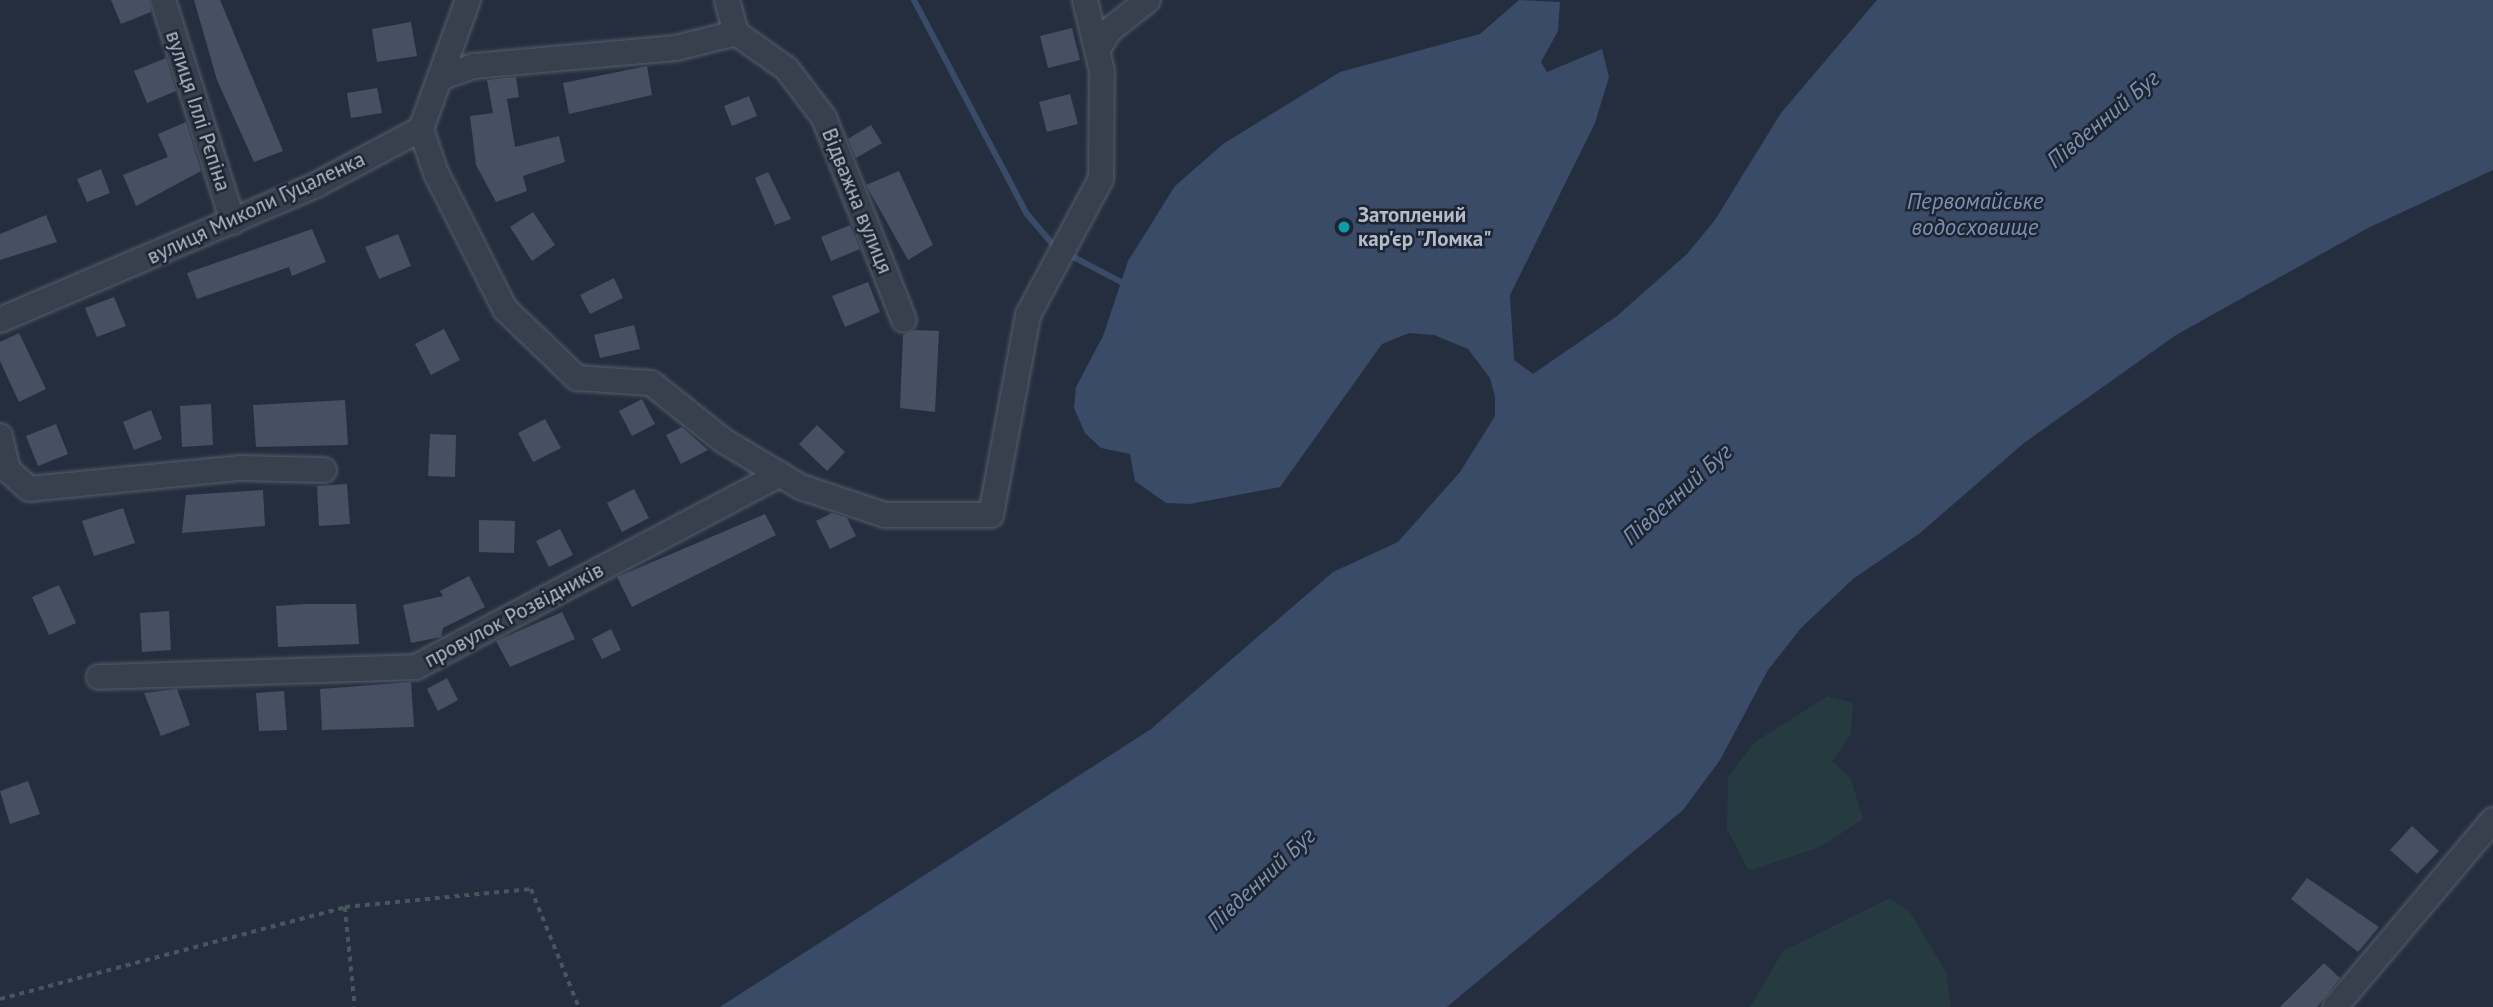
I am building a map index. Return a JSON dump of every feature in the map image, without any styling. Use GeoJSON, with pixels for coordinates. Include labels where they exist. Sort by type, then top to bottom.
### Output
{"type":"FeatureCollection","features":[{"type":"Feature","properties":{"kind":"street","name":"вулиця Іллі Рєпіна"},"geometry":{"type":"LineString","coordinates":[[163,0],[233,222]]}},
{"type":"Feature","properties":{"kind":"street"},"geometry":{"type":"LineString","coordinates":[[468,0],[443,77],[421,129],[436,173],[505,309],[577,377],[651,383],[724,440],[780,474],[885,515],[991,515],[1028,315],[1101,179],[1098,49],[1085,0]]}},
{"type":"Feature","properties":{"kind":"street"},"geometry":{"type":"LineString","coordinates":[[443,77],[474,66],[676,48],[736,33],[727,0]]}},
{"type":"Feature","properties":{"kind":"street"},"geometry":{"type":"LineString","coordinates":[[1098,49],[1110,30],[1148,0]]}},
{"type":"Feature","properties":{"kind":"street","name":"Відважна вулиця"},"geometry":{"type":"LineString","coordinates":[[736,33],[787,69],[824,118],[904,320]]}},
{"type":"Feature","properties":{"kind":"street","name":"вулиця Миколи Гуцаленка"},"geometry":{"type":"LineString","coordinates":[[0,320],[233,222],[421,129]]}},
{"type":"Feature","properties":{"kind":"street"},"geometry":{"type":"LineString","coordinates":[[0,436],[8,470],[29,489],[241,468],[324,470]]}},
{"type":"Feature","properties":{"kind":"street","name":"провулок Розвідників"},"geometry":{"type":"LineString","coordinates":[[99,677],[416,667],[780,474]]}},
{"type":"Feature","properties":{"kind":"street"},"geometry":{"type":"LineString","coordinates":[[2335,1007],[2493,820]]}},
{"type":"Feature","properties":{"kind":"path"},"geometry":{"type":"LineString","coordinates":[[0,999],[345,907],[531,889],[579,1007]]}},
{"type":"Feature","properties":{"kind":"path"},"geometry":{"type":"LineString","coordinates":[[345,907],[355,1007]]}},
{"type":"Feature","properties":{"kind":"green space"},"geometry":{"type":"Polygon","coordinates":[[[1828,696],[1853,703],[1851,734],[1832,761],[1851,779],[1863,819],[1820,847],[1749,871],[1727,829],[1728,777],[1755,742],[1828,696]]]}},
{"type":"Feature","properties":{"kind":"green space"},"geometry":{"type":"Polygon","coordinates":[[[1890,898],[1910,912],[1946,972],[1951,1007],[1750,1007],[1783,951],[1890,898]]]}},
{"type":"Feature","properties":{"kind":"water","name":"Первомайське водосховище"},"geometry":{"type":"Polygon","coordinates":[[[1519,0],[1560,2],[1558,31],[1541,62],[1547,72],[1602,49],[1609,77],[1595,123],[1510,295],[1514,360],[1533,374],[1617,316],[1687,254],[1715,220],[1781,113],[1877,0],[2493,0],[2493,170],[2368,228],[2176,335],[2024,443],[1920,533],[1853,579],[1801,628],[1768,670],[1720,760],[1683,810],[1447,1007],[720,1007],[1151,729],[1333,572],[1398,542],[1460,472],[1495,416],[1495,397],[1490,378],[1468,349],[1434,335],[1409,333],[1382,344],[1280,487],[1190,504],[1166,503],[1135,481],[1130,454],[1101,448],[1085,433],[1074,408],[1076,387],[1103,336],[1128,261],[1175,186],[1223,144],[1340,72],[1480,34],[1519,0]]]}},
{"type":"Feature","properties":{"kind":"building"},"geometry":{"type":"Polygon","coordinates":[[[111,0],[149,0],[151,12],[121,24],[111,0]]]}},
{"type":"Feature","properties":{"kind":"building"},"geometry":{"type":"Polygon","coordinates":[[[194,0],[220,0],[283,151],[254,162],[217,80],[194,0]]]}},
{"type":"Feature","properties":{"kind":"building"},"geometry":{"type":"Polygon","coordinates":[[[411,22],[417,56],[377,62],[372,29],[411,22]]]}},
{"type":"Feature","properties":{"kind":"building"},"geometry":{"type":"Polygon","coordinates":[[[1072,28],[1080,60],[1048,68],[1040,36],[1072,28]]]}},
{"type":"Feature","properties":{"kind":"building"},"geometry":{"type":"Polygon","coordinates":[[[166,58],[176,91],[147,103],[134,71],[166,58]]]}},
{"type":"Feature","properties":{"kind":"building"},"geometry":{"type":"Polygon","coordinates":[[[647,66],[652,95],[569,114],[563,83],[647,66]]]}},
{"type":"Feature","properties":{"kind":"building"},"geometry":{"type":"Polygon","coordinates":[[[516,77],[519,97],[507,99],[515,147],[559,136],[565,162],[523,176],[527,191],[496,202],[476,165],[470,116],[493,113],[487,80],[516,77]]]}},
{"type":"Feature","properties":{"kind":"building"},"geometry":{"type":"Polygon","coordinates":[[[377,88],[382,113],[351,118],[347,93],[377,88]]]}},
{"type":"Feature","properties":{"kind":"building"},"geometry":{"type":"Polygon","coordinates":[[[1070,94],[1078,124],[1047,132],[1039,102],[1070,94]]]}},
{"type":"Feature","properties":{"kind":"building"},"geometry":{"type":"Polygon","coordinates":[[[749,96],[757,116],[732,126],[724,106],[749,96]]]}},
{"type":"Feature","properties":{"kind":"building"},"geometry":{"type":"Polygon","coordinates":[[[186,122],[201,171],[136,206],[123,175],[168,157],[158,134],[186,122]]]}},
{"type":"Feature","properties":{"kind":"building"},"geometry":{"type":"Polygon","coordinates":[[[871,125],[882,143],[856,158],[848,139],[871,125]]]}},
{"type":"Feature","properties":{"kind":"building"},"geometry":{"type":"Polygon","coordinates":[[[101,169],[110,193],[87,202],[77,179],[101,169]]]}},
{"type":"Feature","properties":{"kind":"building"},"geometry":{"type":"Polygon","coordinates":[[[899,171],[933,245],[908,260],[866,185],[899,171]]]}},
{"type":"Feature","properties":{"kind":"building"},"geometry":{"type":"Polygon","coordinates":[[[768,172],[791,219],[775,225],[755,178],[768,172]]]}},
{"type":"Feature","properties":{"kind":"building"},"geometry":{"type":"Polygon","coordinates":[[[533,212],[555,245],[532,261],[510,227],[533,212]]]}},
{"type":"Feature","properties":{"kind":"building"},"geometry":{"type":"Polygon","coordinates":[[[46,215],[57,242],[0,260],[0,234],[46,215]]]}},
{"type":"Feature","properties":{"kind":"building"},"geometry":{"type":"Polygon","coordinates":[[[850,225],[860,249],[831,261],[821,237],[850,225]]]}},
{"type":"Feature","properties":{"kind":"building"},"geometry":{"type":"Polygon","coordinates":[[[312,229],[326,262],[292,276],[289,267],[197,299],[187,273],[312,229]]]}},
{"type":"Feature","properties":{"kind":"building"},"geometry":{"type":"Polygon","coordinates":[[[398,234],[411,266],[379,279],[365,247],[398,234]]]}},
{"type":"Feature","properties":{"kind":"building"},"geometry":{"type":"Polygon","coordinates":[[[614,278],[623,298],[590,314],[580,295],[614,278]]]}},
{"type":"Feature","properties":{"kind":"building"},"geometry":{"type":"Polygon","coordinates":[[[868,282],[880,312],[845,327],[832,296],[868,282]]]}},
{"type":"Feature","properties":{"kind":"building"},"geometry":{"type":"Polygon","coordinates":[[[114,297],[126,326],[97,337],[85,308],[114,297]]]}},
{"type":"Feature","properties":{"kind":"building"},"geometry":{"type":"Polygon","coordinates":[[[634,325],[640,349],[600,358],[594,335],[634,325]]]}},
{"type":"Feature","properties":{"kind":"building"},"geometry":{"type":"Polygon","coordinates":[[[444,329],[460,360],[431,375],[415,344],[444,329]]]}},
{"type":"Feature","properties":{"kind":"building"},"geometry":{"type":"Polygon","coordinates":[[[915,330],[939,331],[935,412],[900,408],[903,335],[915,330]]]}},
{"type":"Feature","properties":{"kind":"building"},"geometry":{"type":"Polygon","coordinates":[[[19,333],[46,389],[19,402],[0,361],[0,342],[19,333]]]}},
{"type":"Feature","properties":{"kind":"building"},"geometry":{"type":"Polygon","coordinates":[[[642,399],[655,424],[632,436],[619,411],[642,399]]]}},
{"type":"Feature","properties":{"kind":"building"},"geometry":{"type":"Polygon","coordinates":[[[345,400],[348,445],[256,447],[253,405],[345,400]]]}},
{"type":"Feature","properties":{"kind":"building"},"geometry":{"type":"Polygon","coordinates":[[[211,404],[213,445],[182,447],[180,406],[211,404]]]}},
{"type":"Feature","properties":{"kind":"building"},"geometry":{"type":"Polygon","coordinates":[[[151,410],[162,439],[134,450],[123,422],[151,410]]]}},
{"type":"Feature","properties":{"kind":"building"},"geometry":{"type":"Polygon","coordinates":[[[545,419],[561,448],[533,462],[518,433],[545,419]]]}},
{"type":"Feature","properties":{"kind":"building"},"geometry":{"type":"Polygon","coordinates":[[[56,424],[68,454],[38,466],[26,436],[56,424]]]}},
{"type":"Feature","properties":{"kind":"building"},"geometry":{"type":"Polygon","coordinates":[[[817,425],[845,452],[827,471],[799,444],[817,425]]]}},
{"type":"Feature","properties":{"kind":"building"},"geometry":{"type":"Polygon","coordinates":[[[682,427],[708,450],[681,464],[666,435],[682,427]]]}},
{"type":"Feature","properties":{"kind":"building"},"geometry":{"type":"Polygon","coordinates":[[[430,434],[456,435],[455,477],[428,476],[430,434]]]}},
{"type":"Feature","properties":{"kind":"building"},"geometry":{"type":"Polygon","coordinates":[[[347,484],[350,524],[319,526],[317,486],[347,484]]]}},
{"type":"Feature","properties":{"kind":"building"},"geometry":{"type":"Polygon","coordinates":[[[634,489],[649,518],[622,532],[607,503],[634,489]]]}},
{"type":"Feature","properties":{"kind":"building"},"geometry":{"type":"Polygon","coordinates":[[[263,490],[265,526],[182,533],[186,495],[263,490]]]}},
{"type":"Feature","properties":{"kind":"building"},"geometry":{"type":"Polygon","coordinates":[[[123,508],[135,543],[94,556],[82,521],[123,508]]]}},
{"type":"Feature","properties":{"kind":"building"},"geometry":{"type":"Polygon","coordinates":[[[832,513],[847,518],[856,536],[830,549],[816,521],[832,513]]]}},
{"type":"Feature","properties":{"kind":"building"},"geometry":{"type":"Polygon","coordinates":[[[765,514],[776,535],[632,607],[617,577],[765,514]]]}},
{"type":"Feature","properties":{"kind":"building"},"geometry":{"type":"Polygon","coordinates":[[[479,520],[515,521],[514,553],[479,552],[479,520]]]}},
{"type":"Feature","properties":{"kind":"building"},"geometry":{"type":"Polygon","coordinates":[[[560,529],[573,555],[549,567],[536,541],[560,529]]]}},
{"type":"Feature","properties":{"kind":"building"},"geometry":{"type":"Polygon","coordinates":[[[469,576],[485,607],[443,628],[441,637],[411,643],[403,605],[443,596],[440,591],[469,576]]]}},
{"type":"Feature","properties":{"kind":"building"},"geometry":{"type":"Polygon","coordinates":[[[59,585],[76,623],[49,635],[32,597],[59,585]]]}},
{"type":"Feature","properties":{"kind":"building"},"geometry":{"type":"Polygon","coordinates":[[[356,604],[359,644],[278,647],[276,606],[356,604]]]}},
{"type":"Feature","properties":{"kind":"building"},"geometry":{"type":"Polygon","coordinates":[[[169,611],[171,650],[142,652],[140,613],[169,611]]]}},
{"type":"Feature","properties":{"kind":"building"},"geometry":{"type":"Polygon","coordinates":[[[562,612],[575,639],[510,667],[496,641],[562,612]]]}},
{"type":"Feature","properties":{"kind":"building"},"geometry":{"type":"Polygon","coordinates":[[[611,629],[621,650],[602,659],[592,639],[611,629]]]}},
{"type":"Feature","properties":{"kind":"building"},"geometry":{"type":"Polygon","coordinates":[[[447,678],[458,700],[438,711],[427,689],[447,678]]]}},
{"type":"Feature","properties":{"kind":"building"},"geometry":{"type":"Polygon","coordinates":[[[411,682],[414,727],[322,730],[320,689],[411,682]]]}},
{"type":"Feature","properties":{"kind":"building"},"geometry":{"type":"Polygon","coordinates":[[[177,689],[190,725],[161,736],[144,693],[177,689]]]}},
{"type":"Feature","properties":{"kind":"building"},"geometry":{"type":"Polygon","coordinates":[[[284,691],[287,730],[259,731],[256,693],[284,691]]]}},
{"type":"Feature","properties":{"kind":"building"},"geometry":{"type":"Polygon","coordinates":[[[28,781],[40,814],[10,824],[0,791],[28,781]]]}},
{"type":"Feature","properties":{"kind":"building"},"geometry":{"type":"Polygon","coordinates":[[[2412,826],[2439,851],[2417,874],[2390,850],[2412,826]]]}},
{"type":"Feature","properties":{"kind":"building"},"geometry":{"type":"Polygon","coordinates":[[[2307,878],[2379,927],[2358,952],[2291,899],[2307,878]]]}},
{"type":"Feature","properties":{"kind":"building"},"geometry":{"type":"Polygon","coordinates":[[[2324,963],[2340,978],[2317,1007],[2280,1007],[2324,963]]]}},
{"type":"Feature","properties":{"kind":"waterway"},"geometry":{"type":"LineString","coordinates":[[914,0],[1027,214],[1055,247]]}},
{"type":"Feature","properties":{"kind":"waterway"},"geometry":{"type":"LineString","coordinates":[[1068,254],[1125,284]]}},
{"type":"Feature","properties":{"kind":"place","name":"Затоплений кар'єр \"Ломка\""},"geometry":{"type":"Point","coordinates":[1344,227]}},
{"type":"Feature","properties":{"kind":"water label","name":"Південний Буг"},"geometry":{"type":"Point","coordinates":[2103,119]}},
{"type":"Feature","properties":{"kind":"water label","name":"Південний Буг"},"geometry":{"type":"Point","coordinates":[1677,494]}},
{"type":"Feature","properties":{"kind":"water label","name":"Південний Буг"},"geometry":{"type":"Point","coordinates":[1261,879]}}]}
